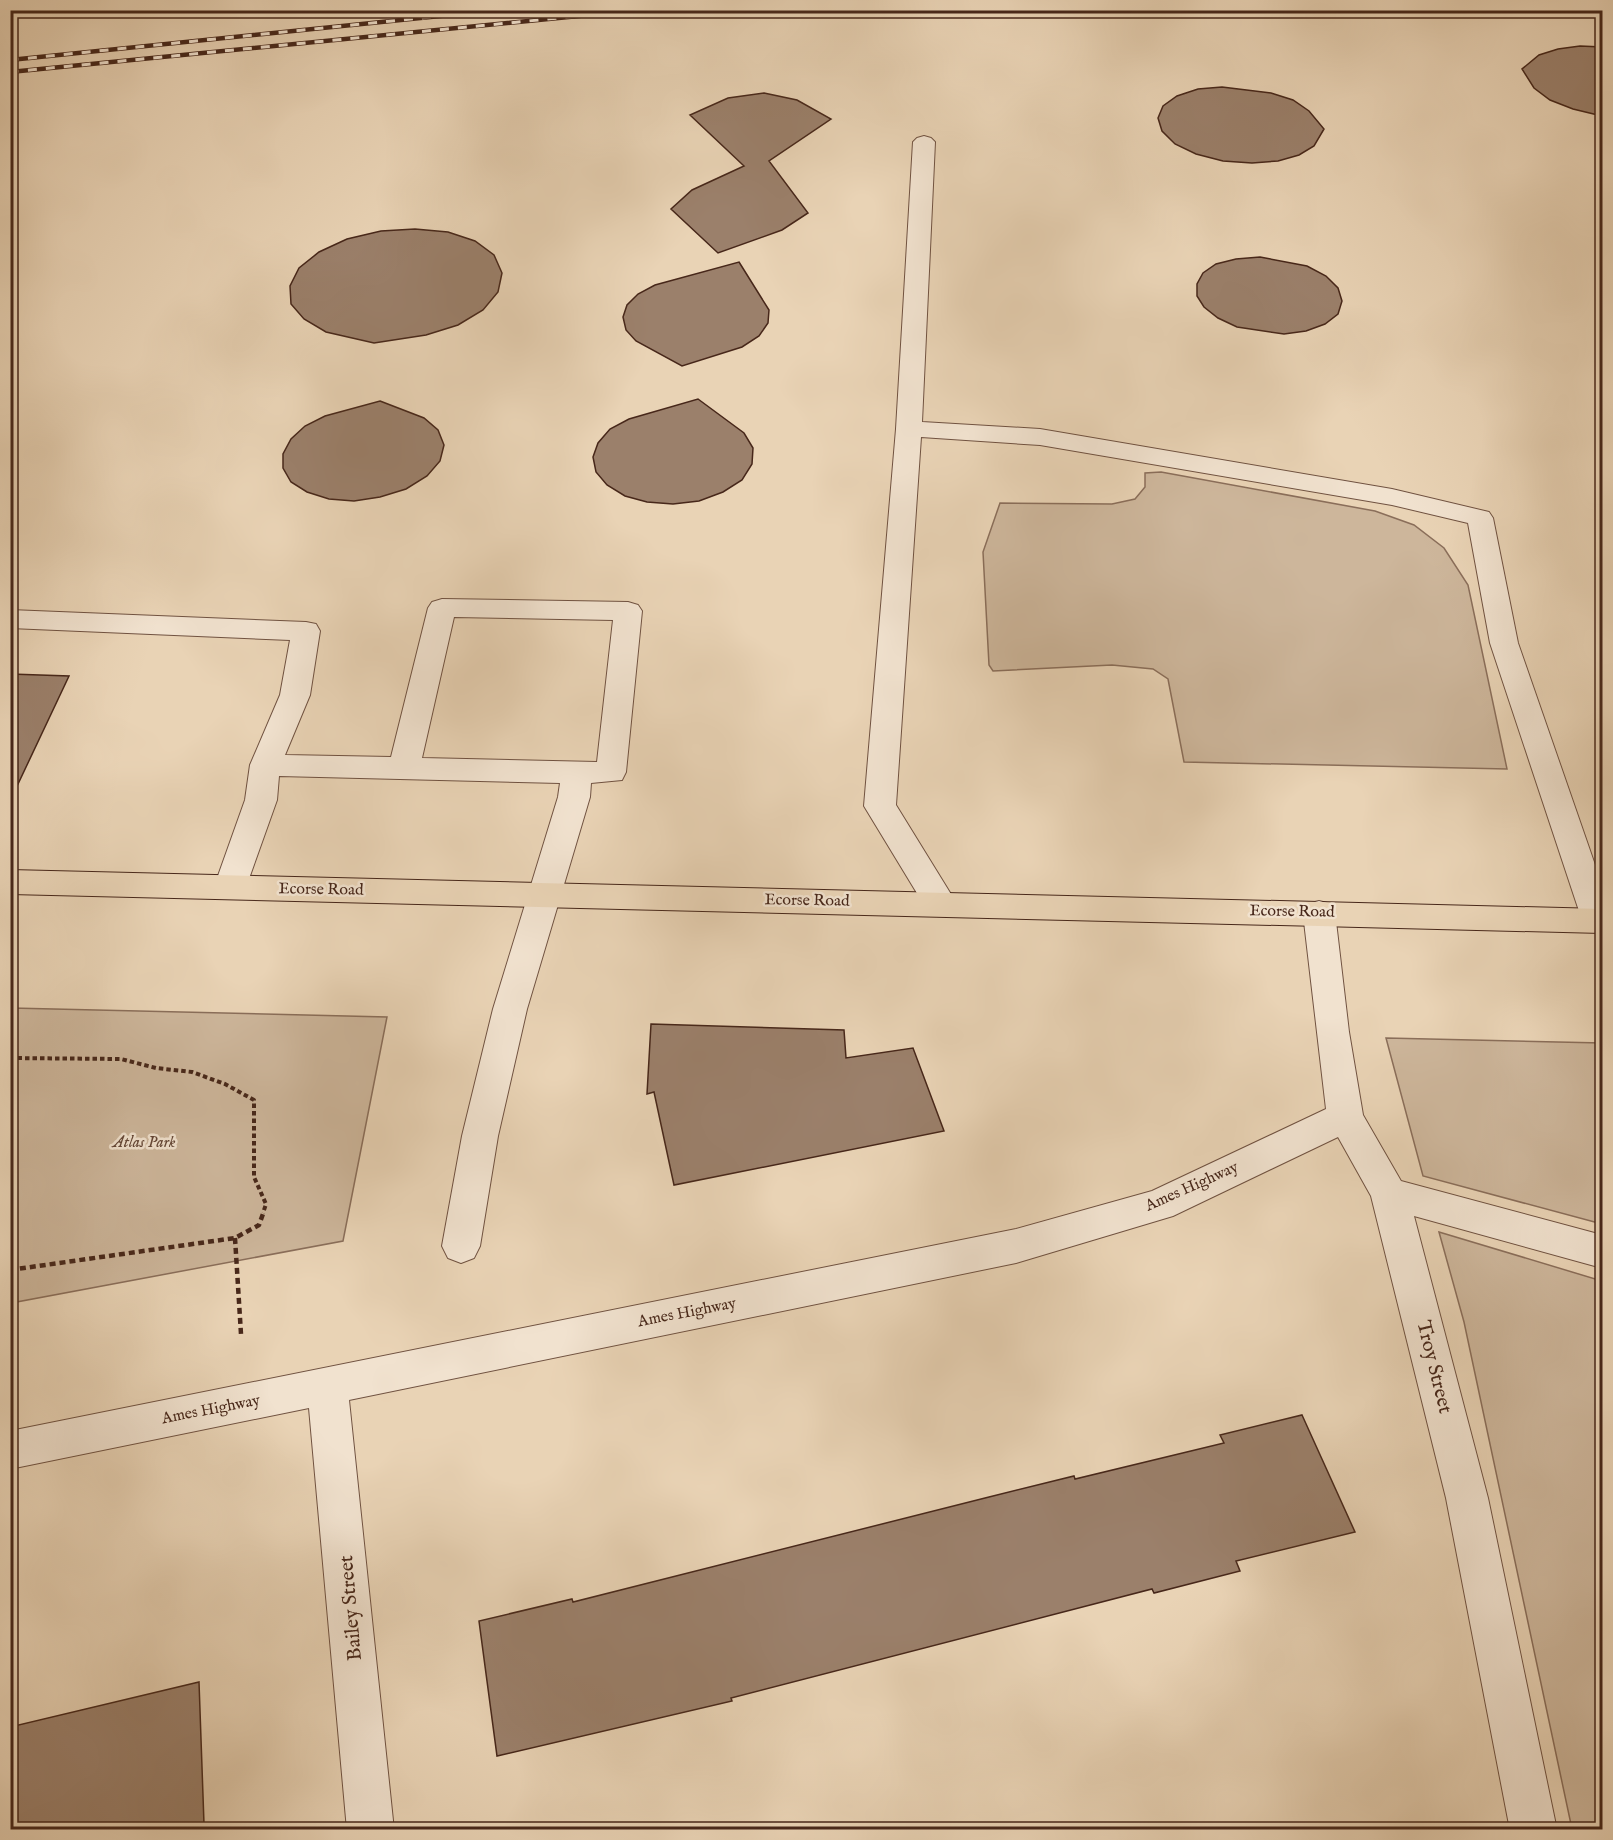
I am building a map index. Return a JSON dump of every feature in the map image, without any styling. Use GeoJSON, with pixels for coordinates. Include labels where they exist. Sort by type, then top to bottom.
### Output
{"type":"FeatureCollection","features":[{"type":"Feature","properties":{"kind":"main road","name":"Ecorse Road"},"geometry":{"type":"LineString","coordinates":[[10,882],[1600,920]]}},
{"type":"Feature","properties":{"kind":"street"},"geometry":{"type":"LineString","coordinates":[[924,142],[909,429],[880,806],[941,904]]}},
{"type":"Feature","properties":{"kind":"street"},"geometry":{"type":"LineString","coordinates":[[909,429],[1040,437],[1392,497],[1480,518],[1504,643],[1600,920]]}},
{"type":"Feature","properties":{"kind":"street"},"geometry":{"type":"LineString","coordinates":[[265,765],[578,773],[611,772],[628,611],[442,608],[405,768]]}},
{"type":"Feature","properties":{"kind":"street"},"geometry":{"type":"LineString","coordinates":[[10,619],[306,631],[295,695],[265,765],[261,800],[230,888]]}},
{"type":"Feature","properties":{"kind":"street"},"geometry":{"type":"LineString","coordinates":[[461,1246],[480,1136],[510,1009],[574,797],[578,773]]}},
{"type":"Feature","properties":{"kind":"street","name":"Troy Street"},"geometry":{"type":"LineString","coordinates":[[1319,912],[1332,1032],[1345,1117],[1389,1193],[1467,1498],[1534,1830]]}},
{"type":"Feature","properties":{"kind":"street","name":"Ames Highway"},"geometry":{"type":"LineString","coordinates":[[10,1450],[1016,1246],[1160,1205],[1345,1117]]}},
{"type":"Feature","properties":{"kind":"street"},"geometry":{"type":"LineString","coordinates":[[1389,1193],[1602,1251]]}},
{"type":"Feature","properties":{"kind":"street","name":"Bailey Street"},"geometry":{"type":"LineString","coordinates":[[327,1386],[371,1830]]}},
{"type":"Feature","properties":{"kind":"path"},"geometry":{"type":"LineString","coordinates":[[10,1058],[120,1059],[156,1068],[192,1072],[225,1084],[254,1100],[254,1177],[266,1204],[259,1225],[235,1238],[10,1270]]}},
{"type":"Feature","properties":{"kind":"path"},"geometry":{"type":"LineString","coordinates":[[235,1238],[241,1334]]}},
{"type":"Feature","properties":{"kind":"green space"},"geometry":{"type":"Polygon","coordinates":[[[1161,472],[1375,511],[1414,525],[1444,548],[1468,585],[1507,769],[1184,762],[1168,679],[1153,669],[1112,665],[993,671],[989,665],[983,552],[1000,503],[1112,504],[1135,499],[1145,487],[1145,473],[1161,472]]]}},
{"type":"Feature","properties":{"kind":"green space","name":"Atlas Park"},"geometry":{"type":"Polygon","coordinates":[[[11,1008],[387,1017],[343,1241],[11,1303],[11,1008]]]}},
{"type":"Feature","properties":{"kind":"green space"},"geometry":{"type":"Polygon","coordinates":[[[1386,1038],[1602,1043],[1602,1224],[1423,1176],[1386,1038]]]}},
{"type":"Feature","properties":{"kind":"green space"},"geometry":{"type":"Polygon","coordinates":[[[1439,1232],[1602,1281],[1602,1829],[1572,1829],[1464,1322],[1439,1232]]]}},
{"type":"Feature","properties":{"kind":"building"},"geometry":{"type":"Polygon","coordinates":[[[1580,46],[1602,47],[1602,116],[1573,109],[1550,100],[1534,88],[1522,69],[1539,55],[1580,46]]]}},
{"type":"Feature","properties":{"kind":"building"},"geometry":{"type":"Polygon","coordinates":[[[1222,87],[1271,93],[1293,100],[1309,111],[1324,129],[1314,146],[1299,155],[1278,161],[1252,163],[1223,161],[1196,154],[1175,144],[1162,131],[1158,118],[1163,106],[1177,96],[1198,89],[1222,87]]]}},
{"type":"Feature","properties":{"kind":"building"},"geometry":{"type":"Polygon","coordinates":[[[764,93],[797,100],[831,119],[769,161],[808,213],[782,230],[718,253],[671,209],[692,190],[744,166],[690,115],[728,98],[764,93]]]}},
{"type":"Feature","properties":{"kind":"building"},"geometry":{"type":"Polygon","coordinates":[[[415,229],[448,232],[475,241],[494,255],[502,273],[498,292],[483,310],[458,325],[426,335],[374,343],[326,332],[304,319],[291,304],[290,286],[299,268],[319,252],[347,239],[381,231],[415,229]]]}},
{"type":"Feature","properties":{"kind":"building"},"geometry":{"type":"Polygon","coordinates":[[[1260,257],[1307,266],[1326,276],[1338,288],[1342,301],[1338,314],[1325,324],[1306,331],[1284,334],[1237,327],[1218,318],[1204,307],[1197,296],[1197,284],[1203,273],[1216,264],[1260,257]]]}},
{"type":"Feature","properties":{"kind":"building"},"geometry":{"type":"Polygon","coordinates":[[[739,262],[769,310],[768,323],[759,336],[742,347],[682,366],[636,341],[626,330],[623,317],[627,305],[638,294],[655,285],[739,262]]]}},
{"type":"Feature","properties":{"kind":"building"},"geometry":{"type":"Polygon","coordinates":[[[698,399],[744,433],[753,448],[752,464],[742,480],[723,492],[699,501],[673,504],[647,502],[625,496],[607,485],[596,472],[593,457],[598,443],[610,429],[629,419],[698,399]]]}},
{"type":"Feature","properties":{"kind":"building"},"geometry":{"type":"Polygon","coordinates":[[[380,401],[424,418],[438,430],[444,445],[440,461],[427,476],[406,489],[380,497],[354,501],[329,499],[307,492],[291,482],[283,468],[283,454],[291,439],[305,426],[325,416],[380,401]]]}},
{"type":"Feature","properties":{"kind":"building"},"geometry":{"type":"Polygon","coordinates":[[[10,674],[69,676],[10,801],[10,674]]]}},
{"type":"Feature","properties":{"kind":"building"},"geometry":{"type":"Polygon","coordinates":[[[651,1024],[844,1030],[846,1058],[913,1048],[944,1131],[674,1185],[654,1092],[647,1094],[651,1024]]]}},
{"type":"Feature","properties":{"kind":"building"},"geometry":{"type":"Polygon","coordinates":[[[1302,1415],[1355,1532],[1236,1561],[1240,1571],[1154,1593],[1152,1589],[731,1698],[732,1701],[497,1756],[479,1621],[572,1599],[573,1602],[1074,1476],[1075,1479],[1224,1443],[1220,1435],[1302,1415]]]}},
{"type":"Feature","properties":{"kind":"building"},"geometry":{"type":"Polygon","coordinates":[[[199,1682],[204,1824],[182,1830],[10,1830],[10,1727],[199,1682]]]}},
{"type":"Feature","properties":{"kind":"railway"},"geometry":{"type":"LineString","coordinates":[[10,60],[499,10]]}},
{"type":"Feature","properties":{"kind":"railway"},"geometry":{"type":"LineString","coordinates":[[10,72],[640,10]]}}]}
